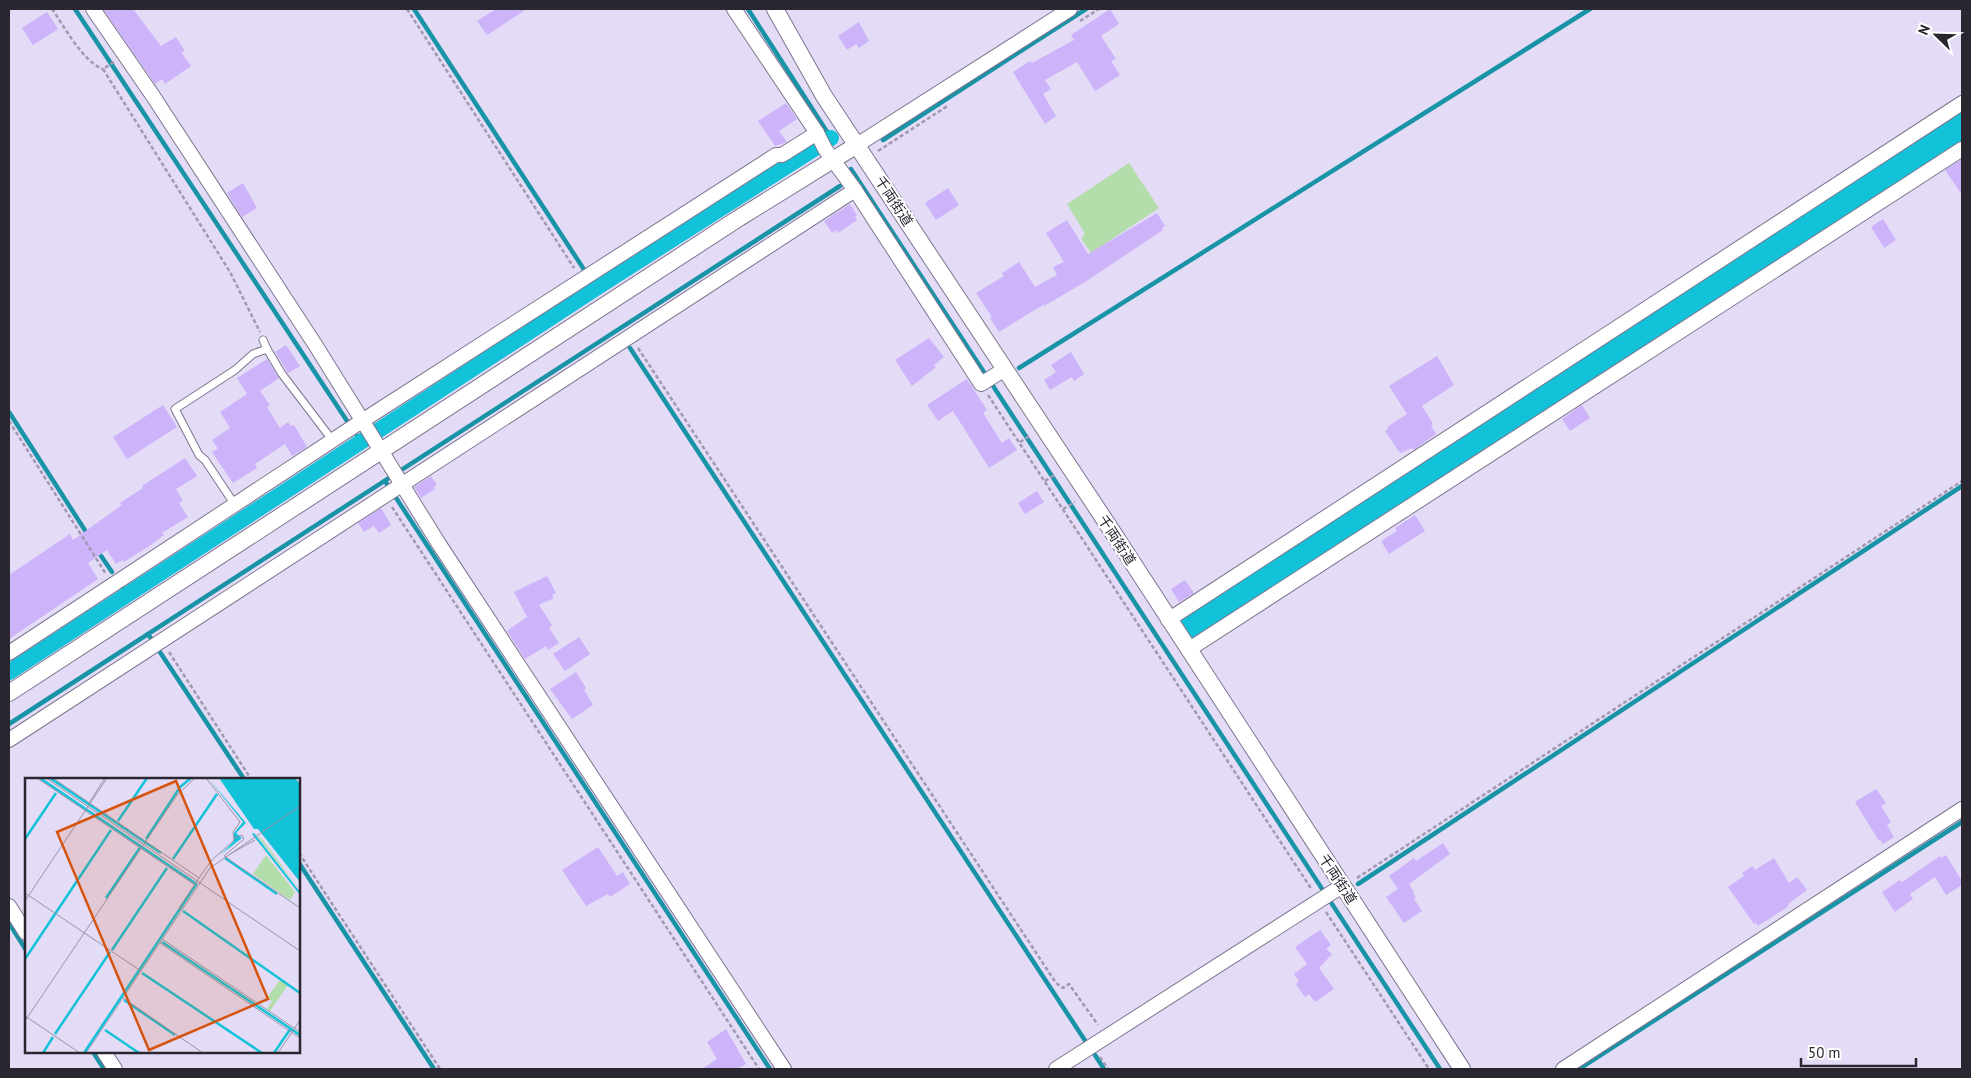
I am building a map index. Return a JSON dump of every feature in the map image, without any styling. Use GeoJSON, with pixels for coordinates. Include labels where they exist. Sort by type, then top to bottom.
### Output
{"type":"FeatureCollection","features":[{"type":"Feature","properties":{"kind":"street"},"geometry":{"type":"LineString","coordinates":[[93,9],[178,134],[378,446],[390,468],[394,489],[784,1069]]}},
{"type":"Feature","properties":{"kind":"street"},"geometry":{"type":"LineString","coordinates":[[734,9],[855,190],[990,378]]}},
{"type":"Feature","properties":{"kind":"street","name":"千両街道"},"geometry":{"type":"LineString","coordinates":[[775,9],[801,58],[856,145],[990,378],[1188,650],[1328,895],[1462,1069]]}},
{"type":"Feature","properties":{"kind":"street"},"geometry":{"type":"LineString","coordinates":[[9,653],[333,441],[364,425],[582,280],[776,155],[824,145],[856,145],[1070,9]]}},
{"type":"Feature","properties":{"kind":"street"},"geometry":{"type":"LineString","coordinates":[[1168,620],[1962,103]]}},
{"type":"Feature","properties":{"kind":"street"},"geometry":{"type":"LineString","coordinates":[[9,693],[824,145]]}},
{"type":"Feature","properties":{"kind":"street"},"geometry":{"type":"LineString","coordinates":[[1188,650],[1962,150]]}},
{"type":"Feature","properties":{"kind":"street"},"geometry":{"type":"LineString","coordinates":[[9,740],[855,190]]}},
{"type":"Feature","properties":{"kind":"street"},"geometry":{"type":"LineString","coordinates":[[1563,1069],[1962,809]]}},
{"type":"Feature","properties":{"kind":"street"},"geometry":{"type":"LineString","coordinates":[[1056,1069],[1328,895]]}},
{"type":"Feature","properties":{"kind":"street"},"geometry":{"type":"LineString","coordinates":[[9,906],[25,931]]}},
{"type":"Feature","properties":{"kind":"street"},"geometry":{"type":"LineString","coordinates":[[105,1053],[115,1069]]}},
{"type":"Feature","properties":{"kind":"lane"},"geometry":{"type":"LineString","coordinates":[[263,340],[282,374],[333,441]]}},
{"type":"Feature","properties":{"kind":"lane"},"geometry":{"type":"LineString","coordinates":[[235,505],[199,455],[175,409],[235,370],[252,354],[267,349]]}},
{"type":"Feature","properties":{"kind":"path"},"geometry":{"type":"LineString","coordinates":[[52,9],[87,58],[94,66],[102,69],[230,272],[263,340]]}},
{"type":"Feature","properties":{"kind":"path"},"geometry":{"type":"LineString","coordinates":[[407,9],[582,280]]}},
{"type":"Feature","properties":{"kind":"path"},"geometry":{"type":"LineString","coordinates":[[102,69],[107,66]]}},
{"type":"Feature","properties":{"kind":"path"},"geometry":{"type":"LineString","coordinates":[[630,335],[1056,983],[1063,988],[1069,984],[1106,1037]]}},
{"type":"Feature","properties":{"kind":"path"},"geometry":{"type":"LineString","coordinates":[[990,378],[1021,442],[1328,895],[1429,1069]]}},
{"type":"Feature","properties":{"kind":"path"},"geometry":{"type":"LineString","coordinates":[[9,422],[114,585]]}},
{"type":"Feature","properties":{"kind":"path"},"geometry":{"type":"LineString","coordinates":[[1021,442],[1032,434]]}},
{"type":"Feature","properties":{"kind":"path"},"geometry":{"type":"LineString","coordinates":[[1046,480],[1058,473]]}},
{"type":"Feature","properties":{"kind":"path"},"geometry":{"type":"LineString","coordinates":[[1328,895],[1398,852],[1962,481]]}},
{"type":"Feature","properties":{"kind":"path"},"geometry":{"type":"LineString","coordinates":[[394,489],[759,1069]]}},
{"type":"Feature","properties":{"kind":"path"},"geometry":{"type":"LineString","coordinates":[[1064,508],[1076,501]]}},
{"type":"Feature","properties":{"kind":"path"},"geometry":{"type":"LineString","coordinates":[[157,642],[249,778]]}},
{"type":"Feature","properties":{"kind":"path"},"geometry":{"type":"LineString","coordinates":[[300,855],[440,1069]]}},
{"type":"Feature","properties":{"kind":"green space"},"geometry":{"type":"Polygon","coordinates":[[[1129,163],[1159,208],[1091,253],[1081,238],[1084,236],[1084,232],[1067,204],[1129,163]]]}},
{"type":"Feature","properties":{"kind":"building"},"geometry":{"type":"Polygon","coordinates":[[[103,9],[133,9],[161,46],[176,37],[185,51],[181,52],[191,66],[165,84],[162,79],[155,84],[103,9]]]}},
{"type":"Feature","properties":{"kind":"building"},"geometry":{"type":"Polygon","coordinates":[[[496,9],[527,9],[487,35],[477,21],[496,9]]]}},
{"type":"Feature","properties":{"kind":"building"},"geometry":{"type":"Polygon","coordinates":[[[1110,9],[1119,24],[1101,36],[1116,59],[1111,61],[1120,75],[1095,91],[1077,62],[1045,80],[1051,89],[1043,94],[1056,116],[1045,124],[1013,72],[1030,61],[1032,63],[1074,40],[1071,35],[1110,9]]]}},
{"type":"Feature","properties":{"kind":"building"},"geometry":{"type":"Polygon","coordinates":[[[47,12],[58,29],[33,45],[22,28],[47,12]]]}},
{"type":"Feature","properties":{"kind":"building"},"geometry":{"type":"Polygon","coordinates":[[[859,22],[869,41],[859,48],[856,44],[847,50],[838,36],[859,22]]]}},
{"type":"Feature","properties":{"kind":"building"},"geometry":{"type":"Polygon","coordinates":[[[786,103],[797,119],[779,131],[787,142],[775,146],[758,121],[786,103]]]}},
{"type":"Feature","properties":{"kind":"building"},"geometry":{"type":"Polygon","coordinates":[[[1962,159],[1962,195],[1945,170],[1962,159]]]}},
{"type":"Feature","properties":{"kind":"building"},"geometry":{"type":"Polygon","coordinates":[[[243,183],[257,208],[242,217],[227,193],[243,183]]]}},
{"type":"Feature","properties":{"kind":"building"},"geometry":{"type":"Polygon","coordinates":[[[948,188],[959,205],[936,220],[925,203],[948,188]]]}},
{"type":"Feature","properties":{"kind":"building"},"geometry":{"type":"Polygon","coordinates":[[[850,204],[857,215],[855,217],[857,220],[838,233],[836,230],[832,233],[824,221],[850,204]]]}},
{"type":"Feature","properties":{"kind":"building"},"geometry":{"type":"Polygon","coordinates":[[[1157,213],[1165,226],[1162,228],[1163,230],[1085,282],[999,332],[990,318],[992,317],[976,293],[1004,276],[1002,273],[1019,262],[1035,287],[1057,275],[1053,267],[1064,262],[1046,233],[1067,220],[1088,254],[1157,213]]]}},
{"type":"Feature","properties":{"kind":"building"},"geometry":{"type":"Polygon","coordinates":[[[1883,219],[1896,240],[1884,248],[1871,227],[1883,219]]]}},
{"type":"Feature","properties":{"kind":"building"},"geometry":{"type":"Polygon","coordinates":[[[929,338],[944,357],[934,365],[936,367],[912,386],[895,360],[929,338]]]}},
{"type":"Feature","properties":{"kind":"building"},"geometry":{"type":"Polygon","coordinates":[[[286,345],[300,366],[288,373],[275,352],[286,345]]]}},
{"type":"Feature","properties":{"kind":"building"},"geometry":{"type":"Polygon","coordinates":[[[1071,352],[1084,374],[1074,381],[1072,377],[1050,390],[1044,380],[1056,372],[1051,365],[1071,352]]]}},
{"type":"Feature","properties":{"kind":"building"},"geometry":{"type":"Polygon","coordinates":[[[1437,356],[1454,385],[1422,406],[1433,424],[1431,426],[1436,434],[1414,450],[1412,448],[1400,453],[1385,431],[1388,429],[1387,427],[1407,414],[1389,386],[1437,356]]]}},
{"type":"Feature","properties":{"kind":"building"},"geometry":{"type":"Polygon","coordinates":[[[267,359],[279,378],[260,391],[270,405],[267,407],[280,428],[288,422],[291,426],[294,425],[307,447],[292,456],[285,444],[255,464],[257,468],[233,483],[212,452],[218,449],[212,440],[230,428],[220,412],[247,394],[237,378],[267,359]]]}},
{"type":"Feature","properties":{"kind":"building"},"geometry":{"type":"Polygon","coordinates":[[[967,379],[987,410],[983,413],[1002,443],[1009,438],[1017,450],[989,468],[953,411],[938,421],[927,405],[967,379]]]}},
{"type":"Feature","properties":{"kind":"building"},"geometry":{"type":"Polygon","coordinates":[[[163,405],[177,427],[127,459],[113,437],[163,405]]]}},
{"type":"Feature","properties":{"kind":"building"},"geometry":{"type":"Polygon","coordinates":[[[1582,405],[1590,418],[1570,431],[1562,419],[1582,405]]]}},
{"type":"Feature","properties":{"kind":"building"},"geometry":{"type":"Polygon","coordinates":[[[185,458],[197,476],[176,489],[183,501],[179,503],[188,517],[162,533],[164,535],[124,562],[123,560],[116,564],[107,550],[88,563],[98,579],[9,639],[9,575],[70,534],[73,540],[122,505],[120,503],[143,488],[142,486],[185,458]]]}},
{"type":"Feature","properties":{"kind":"building"},"geometry":{"type":"Polygon","coordinates":[[[431,476],[437,485],[434,487],[435,489],[421,498],[414,487],[431,476]]]}},
{"type":"Feature","properties":{"kind":"building"},"geometry":{"type":"Polygon","coordinates":[[[1037,491],[1044,502],[1025,514],[1018,503],[1037,491]]]}},
{"type":"Feature","properties":{"kind":"building"},"geometry":{"type":"Polygon","coordinates":[[[381,508],[391,525],[379,533],[374,526],[364,532],[358,523],[381,508]]]}},
{"type":"Feature","properties":{"kind":"building"},"geometry":{"type":"Polygon","coordinates":[[[1415,515],[1425,531],[1389,554],[1381,541],[1397,531],[1395,528],[1415,515]]]}},
{"type":"Feature","properties":{"kind":"building"},"geometry":{"type":"Polygon","coordinates":[[[547,576],[556,593],[552,595],[554,598],[539,605],[552,625],[549,628],[559,643],[548,650],[546,646],[525,659],[507,631],[527,617],[514,592],[547,576]]]}},
{"type":"Feature","properties":{"kind":"building"},"geometry":{"type":"Polygon","coordinates":[[[1185,580],[1194,593],[1179,602],[1171,589],[1185,580]]]}},
{"type":"Feature","properties":{"kind":"building"},"geometry":{"type":"Polygon","coordinates":[[[579,637],[590,654],[565,671],[553,654],[579,637]]]}},
{"type":"Feature","properties":{"kind":"building"},"geometry":{"type":"Polygon","coordinates":[[[576,672],[586,688],[584,690],[593,705],[572,719],[550,689],[576,672]]]}},
{"type":"Feature","properties":{"kind":"building"},"geometry":{"type":"Polygon","coordinates":[[[1876,789],[1886,803],[1881,806],[1891,822],[1887,825],[1894,837],[1883,844],[1879,841],[1855,802],[1876,789]]]}},
{"type":"Feature","properties":{"kind":"building"},"geometry":{"type":"Polygon","coordinates":[[[1443,843],[1450,854],[1409,884],[1416,898],[1414,899],[1422,911],[1404,923],[1386,897],[1398,889],[1389,876],[1414,858],[1416,861],[1443,843]]]}},
{"type":"Feature","properties":{"kind":"building"},"geometry":{"type":"Polygon","coordinates":[[[598,847],[617,876],[623,872],[630,884],[610,897],[608,894],[586,906],[562,870],[598,847]]]}},
{"type":"Feature","properties":{"kind":"building"},"geometry":{"type":"Polygon","coordinates":[[[1946,855],[1962,881],[1962,885],[1946,895],[1935,877],[1910,894],[1913,899],[1895,912],[1882,892],[1900,880],[1902,882],[1940,856],[1941,858],[1946,855]]]}},
{"type":"Feature","properties":{"kind":"building"},"geometry":{"type":"Polygon","coordinates":[[[1774,858],[1789,883],[1797,877],[1807,890],[1788,904],[1789,906],[1758,926],[1756,923],[1754,924],[1728,887],[1744,876],[1742,873],[1753,866],[1755,870],[1774,858]]]}},
{"type":"Feature","properties":{"kind":"building"},"geometry":{"type":"Polygon","coordinates":[[[1320,930],[1331,945],[1326,949],[1332,954],[1319,968],[1334,989],[1315,1002],[1309,994],[1305,997],[1296,984],[1299,981],[1294,974],[1307,964],[1295,947],[1320,930]]]}},
{"type":"Feature","properties":{"kind":"building"},"geometry":{"type":"Polygon","coordinates":[[[726,1029],[746,1064],[737,1069],[702,1069],[717,1059],[707,1042],[726,1029]]]}},
{"type":"Feature","properties":{"kind":"waterway"},"geometry":{"type":"LineString","coordinates":[[75,9],[349,424]]}},
{"type":"Feature","properties":{"kind":"waterway"},"geometry":{"type":"LineString","coordinates":[[414,9],[585,271]]}},
{"type":"Feature","properties":{"kind":"waterway"},"geometry":{"type":"LineString","coordinates":[[748,9],[831,138]]}},
{"type":"Feature","properties":{"kind":"waterway"},"geometry":{"type":"LineString","coordinates":[[883,140],[1086,9]]}},
{"type":"Feature","properties":{"kind":"waterway"},"geometry":{"type":"LineString","coordinates":[[1019,368],[1590,9]]}},
{"type":"Feature","properties":{"kind":"waterway"},"geometry":{"type":"LineString","coordinates":[[1191,628],[1962,127]]}},
{"type":"Feature","properties":{"kind":"waterway"},"geometry":{"type":"LineString","coordinates":[[9,672],[596,288],[831,138]]}},
{"type":"Feature","properties":{"kind":"waterway"},"geometry":{"type":"LineString","coordinates":[[851,169],[1440,1069]]}},
{"type":"Feature","properties":{"kind":"waterway"},"geometry":{"type":"LineString","coordinates":[[9,724],[840,186]]}},
{"type":"Feature","properties":{"kind":"waterway"},"geometry":{"type":"LineString","coordinates":[[593,283],[596,288]]}},
{"type":"Feature","properties":{"kind":"waterway"},"geometry":{"type":"LineString","coordinates":[[630,348],[1086,1042]]}},
{"type":"Feature","properties":{"kind":"waterway"},"geometry":{"type":"LineString","coordinates":[[9,412],[88,535]]}},
{"type":"Feature","properties":{"kind":"waterway"},"geometry":{"type":"LineString","coordinates":[[357,436],[361,443]]}},
{"type":"Feature","properties":{"kind":"waterway"},"geometry":{"type":"LineString","coordinates":[[385,481],[770,1069]]}},
{"type":"Feature","properties":{"kind":"waterway"},"geometry":{"type":"LineString","coordinates":[[1358,884],[1962,486]]}},
{"type":"Feature","properties":{"kind":"waterway"},"geometry":{"type":"LineString","coordinates":[[97,550],[112,572]]}},
{"type":"Feature","properties":{"kind":"waterway"},"geometry":{"type":"LineString","coordinates":[[123,589],[126,595]]}},
{"type":"Feature","properties":{"kind":"waterway"},"geometry":{"type":"LineString","coordinates":[[148,634],[243,778]]}},
{"type":"Feature","properties":{"kind":"waterway"},"geometry":{"type":"LineString","coordinates":[[1579,1069],[1962,822]]}},
{"type":"Feature","properties":{"kind":"waterway"},"geometry":{"type":"LineString","coordinates":[[300,865],[434,1069]]}},
{"type":"Feature","properties":{"kind":"waterway"},"geometry":{"type":"LineString","coordinates":[[9,923],[25,948]]}},
{"type":"Feature","properties":{"kind":"waterway"},"geometry":{"type":"LineString","coordinates":[[94,1053],[104,1069]]}},
{"type":"Feature","properties":{"kind":"waterway"},"geometry":{"type":"LineString","coordinates":[[1095,1055],[1104,1069]]}}]}
